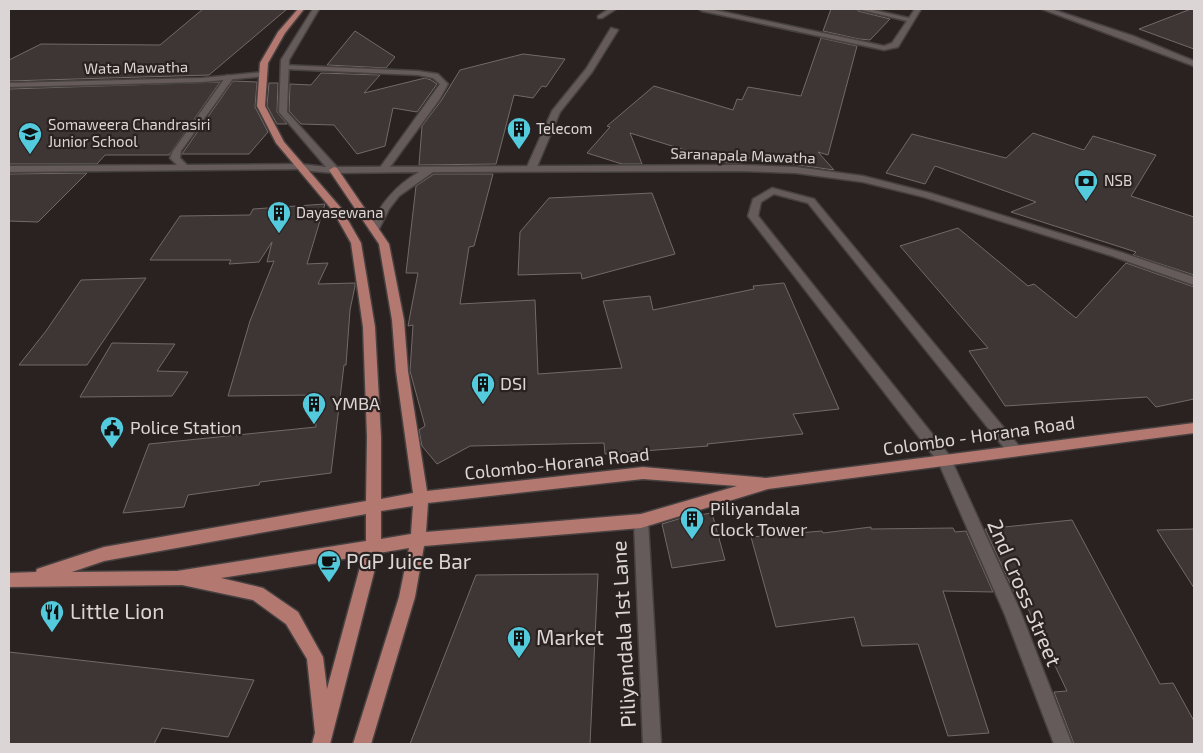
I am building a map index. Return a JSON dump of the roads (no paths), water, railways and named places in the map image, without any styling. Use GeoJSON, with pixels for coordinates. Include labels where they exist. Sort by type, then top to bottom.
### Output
{"type":"FeatureCollection","features":[{"type":"Feature","properties":{"kind":"main road"},"geometry":{"type":"LineString","coordinates":[[301,9],[282,32],[264,63],[262,106],[280,143],[336,210],[356,242],[369,327],[374,437],[375,506],[373,547],[322,741]]}},
{"type":"Feature","properties":{"kind":"main road"},"geometry":{"type":"LineString","coordinates":[[334,170],[384,244],[398,320],[402,371],[421,498],[418,540],[407,597],[362,744]]}},
{"type":"Feature","properties":{"kind":"main road","name":"Colombo - Horana Road"},"geometry":{"type":"LineString","coordinates":[[768,483],[1194,428]]}},
{"type":"Feature","properties":{"kind":"main road","name":"Colombo-Horana Road"},"geometry":{"type":"LineString","coordinates":[[31,578],[104,554],[421,498],[643,473],[768,483]]}},
{"type":"Feature","properties":{"kind":"main road"},"geometry":{"type":"LineString","coordinates":[[9,580],[31,578],[178,578],[418,540],[641,521],[768,483]]}},
{"type":"Feature","properties":{"kind":"main road"},"geometry":{"type":"LineString","coordinates":[[178,578],[257,593],[292,618],[315,657],[322,741]]}},
{"type":"Feature","properties":{"kind":"street"},"geometry":{"type":"LineString","coordinates":[[316,9],[285,60],[283,112],[334,170]]}},
{"type":"Feature","properties":{"kind":"street"},"geometry":{"type":"LineString","coordinates":[[600,18],[613,9]]}},
{"type":"Feature","properties":{"kind":"street"},"geometry":{"type":"LineString","coordinates":[[702,9],[884,48],[894,45],[918,9]]}},
{"type":"Feature","properties":{"kind":"street"},"geometry":{"type":"LineString","coordinates":[[861,9],[911,20]]}},
{"type":"Feature","properties":{"kind":"street"},"geometry":{"type":"LineString","coordinates":[[1045,9],[1130,38],[1194,64]]}},
{"type":"Feature","properties":{"kind":"street"},"geometry":{"type":"LineString","coordinates":[[531,169],[556,110],[589,70],[614,30]]}},
{"type":"Feature","properties":{"kind":"street"},"geometry":{"type":"LineString","coordinates":[[285,67],[418,73],[435,76],[444,84],[436,98],[384,169]]}},
{"type":"Feature","properties":{"kind":"street","name":"Wata Mawatha"},"geometry":{"type":"LineString","coordinates":[[9,85],[202,80],[264,74]]}},
{"type":"Feature","properties":{"kind":"street"},"geometry":{"type":"LineString","coordinates":[[185,168],[175,158],[177,151],[230,77]]}},
{"type":"Feature","properties":{"kind":"street","name":"Saranapala Mawatha"},"geometry":{"type":"LineString","coordinates":[[9,169],[300,167],[334,170],[796,170],[863,179],[937,198],[1116,254],[1194,281]]}},
{"type":"Feature","properties":{"kind":"street"},"geometry":{"type":"LineString","coordinates":[[374,229],[380,213],[390,198],[403,185],[432,169]]}},
{"type":"Feature","properties":{"kind":"street","name":"2nd Cross Street"},"geometry":{"type":"LineString","coordinates":[[1014,450],[811,202],[792,195],[772,192],[756,202],[753,216],[944,459],[1012,614],[1062,744]]}},
{"type":"Feature","properties":{"kind":"street","name":"Piliyandala 1st Lane"},"geometry":{"type":"LineString","coordinates":[[641,521],[652,744]]}},
{"type":"Feature","properties":{"kind":"place","name":"Telecom"},"geometry":{"type":"Point","coordinates":[519,150]}},
{"type":"Feature","properties":{"kind":"place","name":"Somaweera Chandrasiri Junior School"},"geometry":{"type":"Point","coordinates":[30,155]}},
{"type":"Feature","properties":{"kind":"place","name":"NSB"},"geometry":{"type":"Point","coordinates":[1086,202]}},
{"type":"Feature","properties":{"kind":"place","name":"Dayasewana"},"geometry":{"type":"Point","coordinates":[279,234]}},
{"type":"Feature","properties":{"kind":"place","name":"DSI"},"geometry":{"type":"Point","coordinates":[483,405]}},
{"type":"Feature","properties":{"kind":"place","name":"YMBA"},"geometry":{"type":"Point","coordinates":[314,425]}},
{"type":"Feature","properties":{"kind":"place","name":"Police Station"},"geometry":{"type":"Point","coordinates":[112,449]}},
{"type":"Feature","properties":{"kind":"place","name":"Piliyandala Clock Tower"},"geometry":{"type":"Point","coordinates":[692,540]}},
{"type":"Feature","properties":{"kind":"place","name":"PGP Juice Bar"},"geometry":{"type":"Point","coordinates":[329,583]}},
{"type":"Feature","properties":{"kind":"place","name":"Little Lion"},"geometry":{"type":"Point","coordinates":[52,633]}},
{"type":"Feature","properties":{"kind":"place","name":"Market"},"geometry":{"type":"Point","coordinates":[519,659]}}]}
